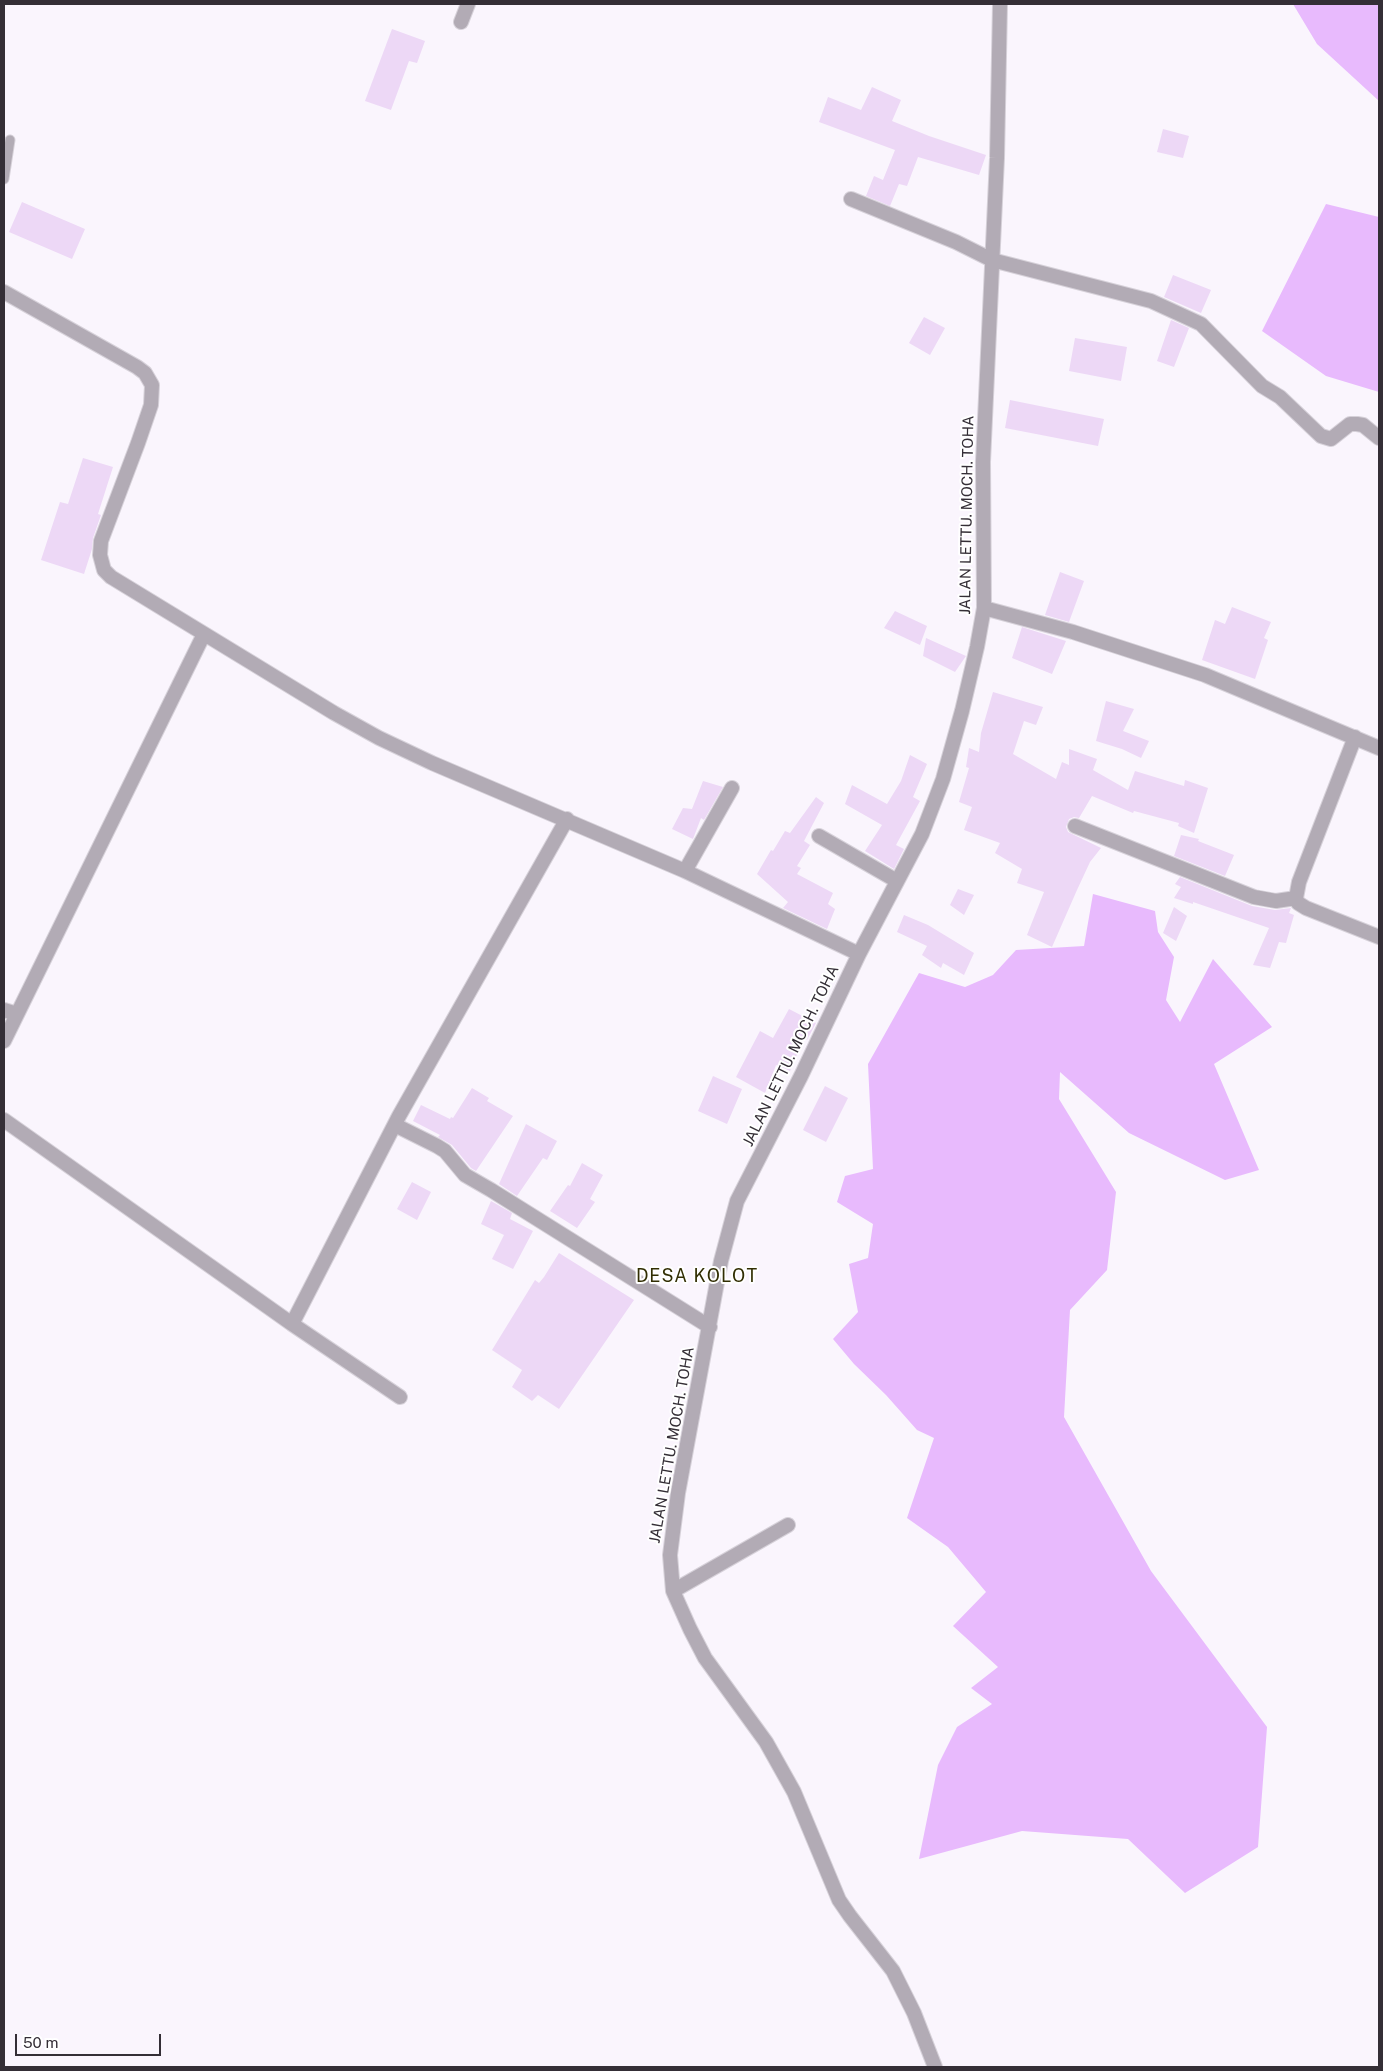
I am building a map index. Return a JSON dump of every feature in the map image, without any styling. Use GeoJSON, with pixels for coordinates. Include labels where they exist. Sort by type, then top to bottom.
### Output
{"type":"FeatureCollection","features":[{"type":"Feature","properties":{"kind":"street"},"geometry":{"type":"LineString","coordinates":[[461,22],[468,4]]}},
{"type":"Feature","properties":{"kind":"street","name":"JALAN LETTU. MOCH. TOHA"},"geometry":{"type":"LineString","coordinates":[[935,2067],[914,2013],[893,1971],[839,1900],[794,1792],[766,1742],[705,1658],[673,1591],[670,1555],[672,1528],[721,1261],[737,1201],[801,1076],[859,954],[922,834],[943,779],[973,666],[984,608],[983,462],[997,158],[1000,4]]}},
{"type":"Feature","properties":{"kind":"street"},"geometry":{"type":"LineString","coordinates":[[851,199],[956,242],[992,260],[1016,264],[1151,300],[1201,324],[1262,386],[1280,397],[1321,436],[1331,439],[1350,424],[1357,424],[1363,425],[1379,438]]}},
{"type":"Feature","properties":{"kind":"street"},"geometry":{"type":"LineString","coordinates":[[4,292],[137,367],[145,373],[152,386],[151,405],[101,541],[100,555],[104,570],[111,577],[334,714],[379,738],[432,763],[685,871],[859,954]]}},
{"type":"Feature","properties":{"kind":"street"},"geometry":{"type":"LineString","coordinates":[[984,608],[1073,632],[1205,675],[1379,748]]}},
{"type":"Feature","properties":{"kind":"street"},"geometry":{"type":"LineString","coordinates":[[4,1041],[10,1012],[204,634]]}},
{"type":"Feature","properties":{"kind":"street"},"geometry":{"type":"LineString","coordinates":[[1355,737],[1299,882],[1296,898],[1298,903],[1306,908],[1379,937]]}},
{"type":"Feature","properties":{"kind":"street"},"geometry":{"type":"LineString","coordinates":[[685,871],[732,788]]}},
{"type":"Feature","properties":{"kind":"street"},"geometry":{"type":"LineString","coordinates":[[292,1324],[395,1125],[567,820]]}},
{"type":"Feature","properties":{"kind":"street"},"geometry":{"type":"LineString","coordinates":[[1075,826],[1254,897],[1276,902],[1296,898]]}},
{"type":"Feature","properties":{"kind":"street"},"geometry":{"type":"LineString","coordinates":[[819,836],[897,880]]}},
{"type":"Feature","properties":{"kind":"street"},"geometry":{"type":"LineString","coordinates":[[4,1120],[292,1324],[400,1397]]}},
{"type":"Feature","properties":{"kind":"street"},"geometry":{"type":"LineString","coordinates":[[395,1125],[445,1151],[465,1175],[710,1327]]}},
{"type":"Feature","properties":{"kind":"street"},"geometry":{"type":"LineString","coordinates":[[673,1591],[788,1525]]}},
{"type":"Feature","properties":{"kind":"lane"},"geometry":{"type":"LineString","coordinates":[[4,179],[10,140]]}},
{"type":"Feature","properties":{"kind":"shaded area"},"geometry":{"type":"Polygon","coordinates":[[[1293,4],[1379,4],[1379,101],[1317,44],[1293,4]]]}},
{"type":"Feature","properties":{"kind":"shaded area"},"geometry":{"type":"Polygon","coordinates":[[[1326,204],[1379,217],[1379,392],[1326,376],[1262,331],[1326,204]]]}},
{"type":"Feature","properties":{"kind":"shaded area"},"geometry":{"type":"Polygon","coordinates":[[[1093,894],[1155,911],[1158,932],[1174,957],[1166,1000],[1180,1022],[1213,959],[1272,1027],[1214,1064],[1259,1170],[1225,1180],[1129,1133],[1060,1072],[1059,1099],[1116,1192],[1107,1270],[1070,1310],[1064,1417],[1151,1571],[1267,1727],[1258,1847],[1185,1893],[1128,1839],[1022,1831],[919,1859],[938,1765],[957,1727],[992,1704],[971,1688],[998,1667],[953,1626],[986,1592],[948,1547],[907,1518],[934,1438],[917,1430],[886,1395],[854,1364],[833,1339],[858,1312],[849,1264],[868,1258],[873,1224],[837,1202],[845,1176],[873,1169],[868,1064],[919,973],[965,987],[993,975],[1016,950],[1084,946],[1093,894]]]}},
{"type":"Feature","properties":{"kind":"building"},"geometry":{"type":"Polygon","coordinates":[[[392,29],[425,41],[417,63],[409,61],[391,110],[365,101],[392,29]]]}},
{"type":"Feature","properties":{"kind":"building"},"geometry":{"type":"Polygon","coordinates":[[[872,87],[901,100],[892,121],[929,136],[986,155],[979,175],[918,157],[907,186],[899,184],[890,206],[866,196],[874,176],[883,180],[895,150],[819,122],[828,97],[861,110],[872,87]]]}},
{"type":"Feature","properties":{"kind":"building"},"geometry":{"type":"Polygon","coordinates":[[[1163,129],[1189,136],[1183,158],[1157,152],[1163,129]]]}},
{"type":"Feature","properties":{"kind":"building"},"geometry":{"type":"Polygon","coordinates":[[[22,202],[85,229],[72,259],[9,232],[22,202]]]}},
{"type":"Feature","properties":{"kind":"building"},"geometry":{"type":"Polygon","coordinates":[[[1173,275],[1211,290],[1201,313],[1164,297],[1173,275]]]}},
{"type":"Feature","properties":{"kind":"building"},"geometry":{"type":"Polygon","coordinates":[[[924,317],[945,328],[930,355],[909,343],[924,317]]]}},
{"type":"Feature","properties":{"kind":"building"},"geometry":{"type":"Polygon","coordinates":[[[1171,320],[1189,328],[1174,367],[1157,361],[1171,320]]]}},
{"type":"Feature","properties":{"kind":"building"},"geometry":{"type":"Polygon","coordinates":[[[1075,338],[1127,347],[1121,381],[1069,371],[1075,338]]]}},
{"type":"Feature","properties":{"kind":"building"},"geometry":{"type":"Polygon","coordinates":[[[1010,400],[1104,419],[1098,446],[1005,428],[1010,400]]]}},
{"type":"Feature","properties":{"kind":"building"},"geometry":{"type":"Polygon","coordinates":[[[83,458],[113,467],[98,514],[101,515],[84,574],[41,560],[60,502],[68,504],[83,458]]]}},
{"type":"Feature","properties":{"kind":"building"},"geometry":{"type":"Polygon","coordinates":[[[1060,572],[1084,581],[1069,622],[1045,615],[1060,572]]]}},
{"type":"Feature","properties":{"kind":"building"},"geometry":{"type":"Polygon","coordinates":[[[1232,607],[1271,622],[1264,638],[1268,640],[1255,679],[1202,660],[1215,620],[1225,624],[1232,607]]]}},
{"type":"Feature","properties":{"kind":"building"},"geometry":{"type":"Polygon","coordinates":[[[895,611],[927,626],[920,645],[884,628],[895,611]]]}},
{"type":"Feature","properties":{"kind":"building"},"geometry":{"type":"Polygon","coordinates":[[[1022,627],[1066,641],[1052,674],[1012,658],[1022,627]]]}},
{"type":"Feature","properties":{"kind":"building"},"geometry":{"type":"Polygon","coordinates":[[[926,638],[966,656],[955,672],[923,656],[926,638]]]}},
{"type":"Feature","properties":{"kind":"building"},"geometry":{"type":"Polygon","coordinates":[[[993,692],[1043,707],[1036,725],[1024,721],[1013,754],[1056,779],[1062,762],[1069,765],[1069,749],[1097,759],[1093,770],[1128,790],[1135,771],[1184,786],[1185,780],[1208,788],[1194,833],[1178,826],[1179,823],[1134,811],[1133,813],[1092,796],[1079,818],[1069,819],[1066,827],[1068,832],[1101,848],[1090,862],[1052,947],[1027,935],[1044,892],[1017,883],[1022,869],[995,853],[1000,843],[964,830],[972,807],[959,802],[969,768],[966,767],[969,748],[979,752],[981,733],[993,692]]]}},
{"type":"Feature","properties":{"kind":"building"},"geometry":{"type":"Polygon","coordinates":[[[1106,701],[1134,709],[1123,731],[1149,741],[1141,758],[1122,749],[1096,741],[1106,701]]]}},
{"type":"Feature","properties":{"kind":"building"},"geometry":{"type":"Polygon","coordinates":[[[910,755],[927,764],[913,797],[920,801],[896,845],[904,849],[894,869],[865,851],[882,825],[845,804],[852,785],[887,804],[901,781],[910,755]]]}},
{"type":"Feature","properties":{"kind":"building"},"geometry":{"type":"Polygon","coordinates":[[[703,781],[723,787],[704,820],[701,818],[693,839],[672,829],[683,808],[692,809],[703,781]]]}},
{"type":"Feature","properties":{"kind":"building"},"geometry":{"type":"Polygon","coordinates":[[[816,797],[824,803],[804,841],[810,845],[797,866],[801,868],[797,874],[833,893],[828,904],[835,909],[827,929],[783,908],[788,902],[757,874],[785,831],[790,833],[816,797]]]}},
{"type":"Feature","properties":{"kind":"building"},"geometry":{"type":"Polygon","coordinates":[[[1181,835],[1199,839],[1198,841],[1234,855],[1225,876],[1174,856],[1181,835]]]}},
{"type":"Feature","properties":{"kind":"building"},"geometry":{"type":"Polygon","coordinates":[[[1180,877],[1252,906],[1275,910],[1291,908],[1289,913],[1294,915],[1286,943],[1279,942],[1270,968],[1253,965],[1269,928],[1193,902],[1193,904],[1174,898],[1181,887],[1175,884],[1180,877]]]}},
{"type":"Feature","properties":{"kind":"building"},"geometry":{"type":"Polygon","coordinates":[[[958,889],[974,895],[964,915],[950,905],[958,889]]]}},
{"type":"Feature","properties":{"kind":"building"},"geometry":{"type":"Polygon","coordinates":[[[1174,907],[1187,916],[1176,941],[1163,933],[1174,907]]]}},
{"type":"Feature","properties":{"kind":"building"},"geometry":{"type":"Polygon","coordinates":[[[904,915],[928,925],[974,953],[964,975],[943,963],[941,968],[922,955],[927,946],[897,932],[904,915]]]}},
{"type":"Feature","properties":{"kind":"building"},"geometry":{"type":"Polygon","coordinates":[[[789,1009],[816,1023],[807,1040],[804,1038],[790,1071],[776,1065],[765,1093],[736,1077],[760,1031],[773,1038],[789,1009]]]}},
{"type":"Feature","properties":{"kind":"building"},"geometry":{"type":"Polygon","coordinates":[[[713,1076],[742,1089],[727,1124],[698,1111],[713,1076]]]}},
{"type":"Feature","properties":{"kind":"building"},"geometry":{"type":"Polygon","coordinates":[[[825,1086],[848,1098],[826,1142],[803,1130],[825,1086]]]}},
{"type":"Feature","properties":{"kind":"building"},"geometry":{"type":"Polygon","coordinates":[[[472,1088],[489,1098],[487,1101],[513,1116],[476,1171],[471,1168],[452,1145],[438,1137],[440,1135],[413,1121],[421,1105],[450,1119],[451,1117],[453,1118],[472,1088]]]}},
{"type":"Feature","properties":{"kind":"building"},"geometry":{"type":"Polygon","coordinates":[[[526,1124],[557,1141],[547,1160],[543,1158],[517,1196],[499,1184],[526,1124]]]}},
{"type":"Feature","properties":{"kind":"building"},"geometry":{"type":"Polygon","coordinates":[[[582,1163],[603,1175],[590,1199],[595,1202],[577,1228],[550,1211],[568,1185],[570,1186],[582,1163]]]}},
{"type":"Feature","properties":{"kind":"building"},"geometry":{"type":"Polygon","coordinates":[[[412,1182],[431,1192],[417,1220],[397,1209],[412,1182]]]}},
{"type":"Feature","properties":{"kind":"building"},"geometry":{"type":"Polygon","coordinates":[[[491,1201],[512,1213],[510,1219],[533,1231],[513,1269],[492,1259],[504,1235],[481,1224],[491,1201]]]}},
{"type":"Feature","properties":{"kind":"building"},"geometry":{"type":"Polygon","coordinates":[[[559,1253],[634,1300],[559,1409],[538,1395],[532,1401],[512,1387],[522,1370],[492,1350],[535,1280],[539,1283],[559,1253]]]}},
{"type":"Feature","properties":{"kind":"district","name":"DESA KOLOT"},"geometry":{"type":"Point","coordinates":[697,1276]}}]}
